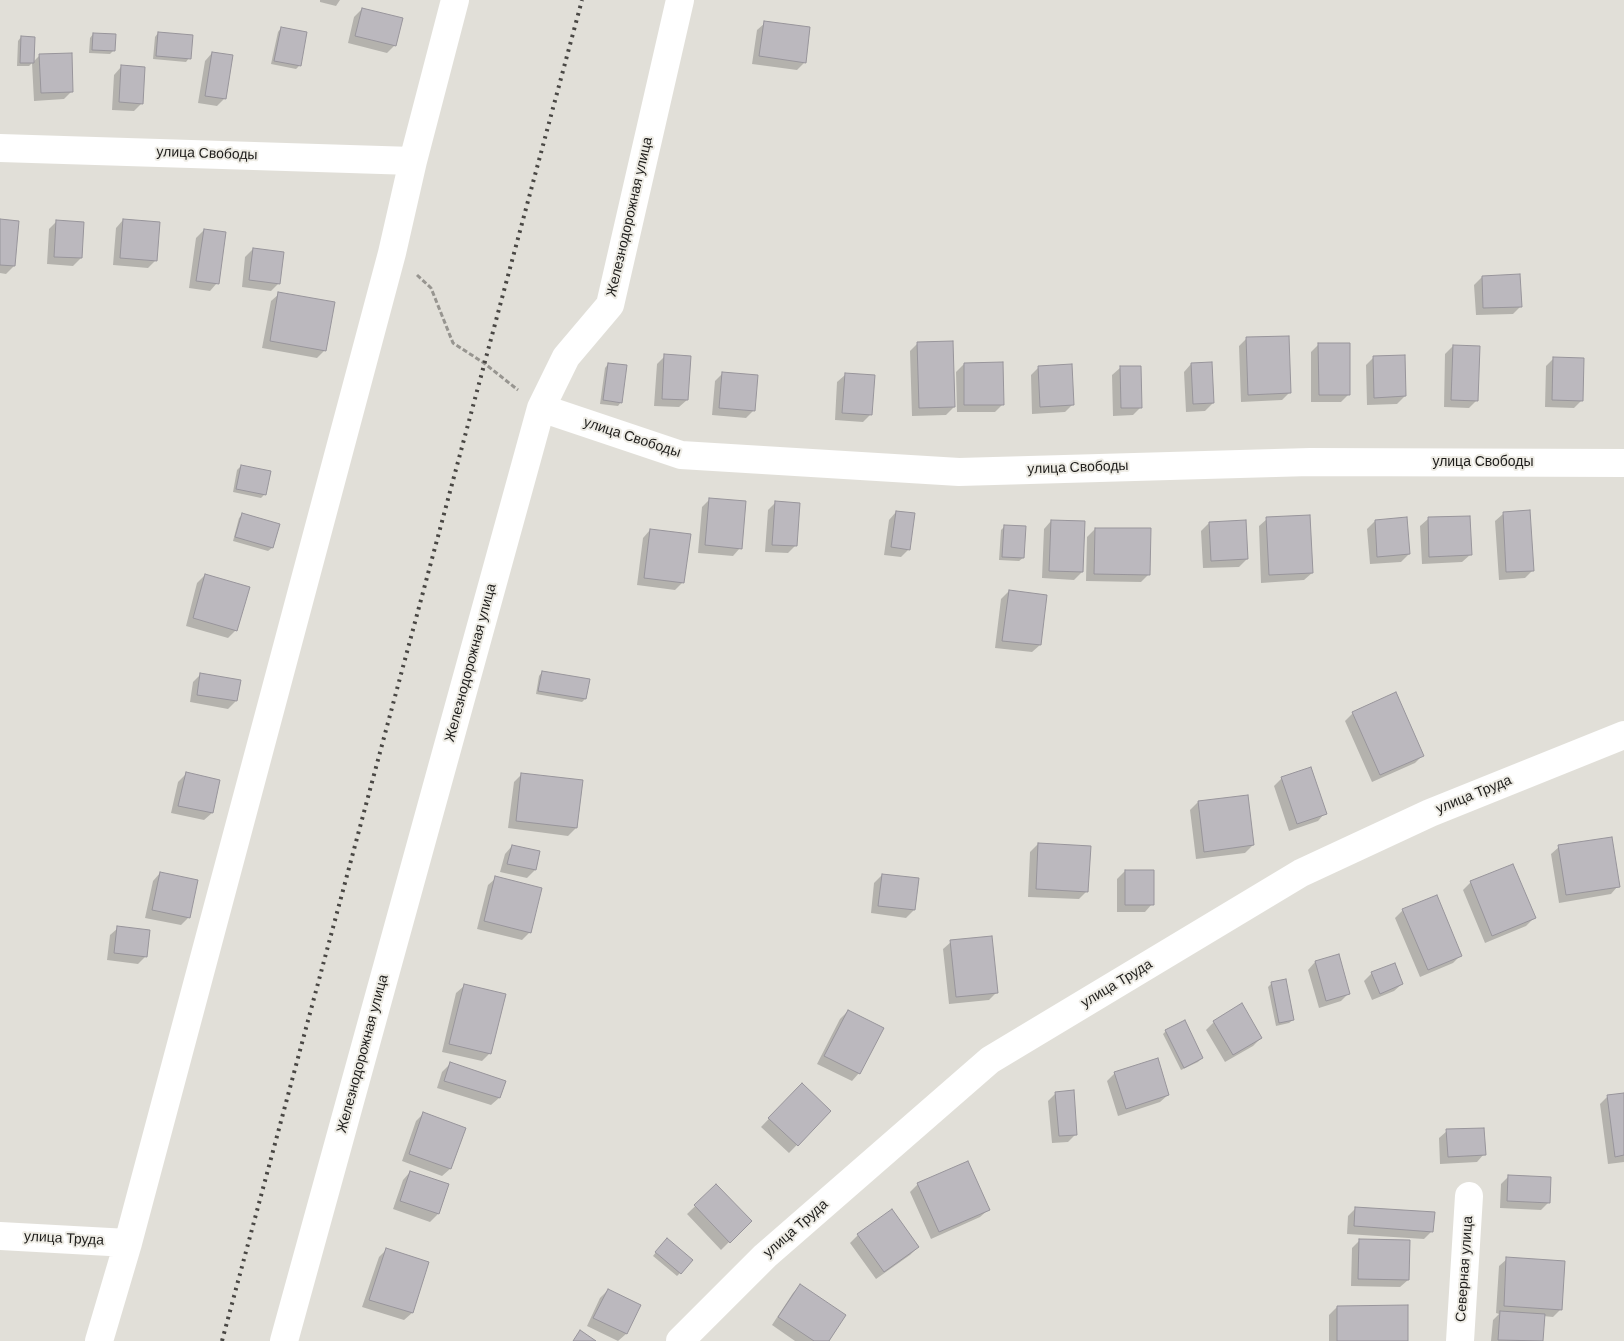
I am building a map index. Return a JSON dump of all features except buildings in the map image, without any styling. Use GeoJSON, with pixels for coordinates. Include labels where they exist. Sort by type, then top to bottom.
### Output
{"type":"FeatureCollection","features":[{"type":"Feature","properties":{"kind":"street"},"geometry":{"type":"LineString","coordinates":[[99,1341],[128,1243],[392,253],[413,161],[455,0]]}},
{"type":"Feature","properties":{"kind":"street","name":"Железнодорожная улица"},"geometry":{"type":"LineString","coordinates":[[284,1341],[541,408],[566,357],[610,305],[680,0]]}},
{"type":"Feature","properties":{"kind":"street","name":"улица Свободы"},"geometry":{"type":"LineString","coordinates":[[0,148],[413,161]]}},
{"type":"Feature","properties":{"kind":"street","name":"улица Свободы"},"geometry":{"type":"LineString","coordinates":[[541,408],[680,455],[959,472],[1310,462],[1624,463]]}},
{"type":"Feature","properties":{"kind":"street","name":"улица Труда"},"geometry":{"type":"LineString","coordinates":[[680,1341],[765,1256],[990,1060],[1301,873],[1430,812],[1624,735]]}},
{"type":"Feature","properties":{"kind":"street","name":"Северная улица"},"geometry":{"type":"LineString","coordinates":[[1460,1341],[1470,1196]]}},
{"type":"Feature","properties":{"kind":"street","name":"улица Труда"},"geometry":{"type":"LineString","coordinates":[[0,1236],[128,1243]]}},
{"type":"Feature","properties":{"kind":"path"},"geometry":{"type":"LineString","coordinates":[[392,253],[431,288],[453,343],[484,363],[541,408]]}},
{"type":"Feature","properties":{"kind":"railway"},"geometry":{"type":"LineString","coordinates":[[222,1341],[582,0]]}}]}
